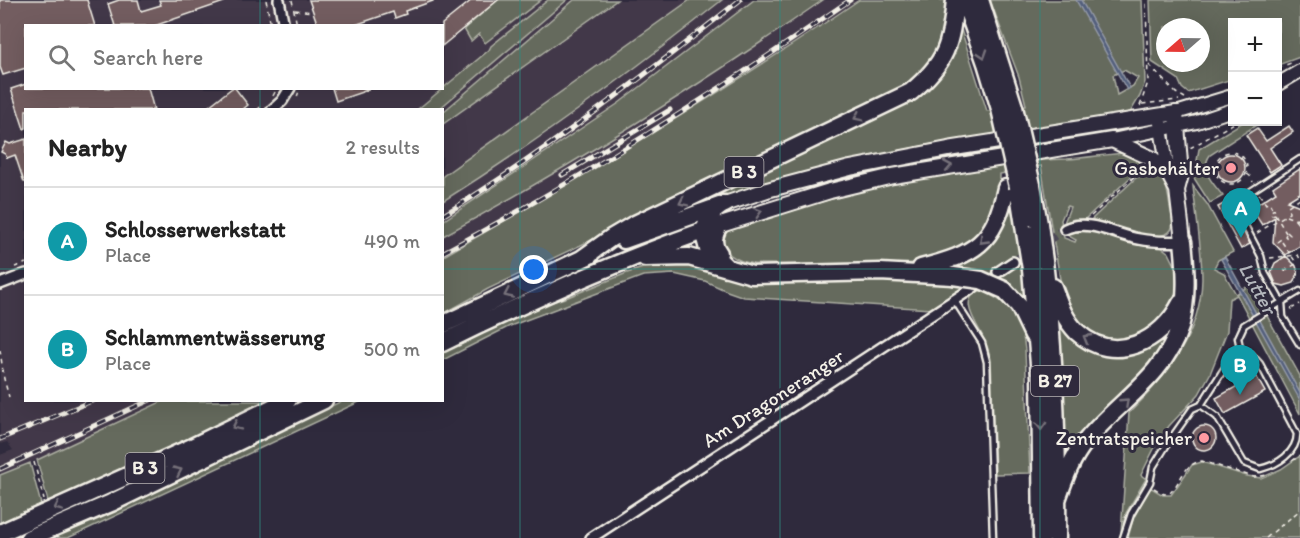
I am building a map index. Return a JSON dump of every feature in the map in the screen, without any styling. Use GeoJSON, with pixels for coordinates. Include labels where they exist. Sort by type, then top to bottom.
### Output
{"type":"FeatureCollection","features":[{"type":"Feature","properties":{"kind":"highway","name":"B 3"},"geometry":{"type":"LineString","coordinates":[[580,260],[633,225],[911,92],[929,77],[950,42],[955,0]]}},
{"type":"Feature","properties":{"kind":"highway"},"geometry":{"type":"LineString","coordinates":[[964,0],[986,63],[1007,108],[1010,151],[1040,264],[1069,322],[1084,337],[1108,347],[1134,346],[1152,337],[1174,315],[1185,296]]}},
{"type":"Feature","properties":{"kind":"highway"},"geometry":{"type":"LineString","coordinates":[[909,272],[961,256],[977,247],[987,236],[1019,187],[1007,108],[980,0]]}},
{"type":"Feature","properties":{"kind":"highway","name":"B 3"},"geometry":{"type":"LineString","coordinates":[[444,324],[580,260],[634,237],[725,204]]}},
{"type":"Feature","properties":{"kind":"highway"},"geometry":{"type":"LineString","coordinates":[[719,225],[715,232],[714,243],[722,257],[738,266],[769,274]]}},
{"type":"Feature","properties":{"kind":"highway","name":"B 3"},"geometry":{"type":"LineString","coordinates":[[444,342],[534,298],[629,258],[703,231]]}},
{"type":"Feature","properties":{"kind":"highway"},"geometry":{"type":"LineString","coordinates":[[703,231],[708,249],[727,268]]}},
{"type":"Feature","properties":{"kind":"highway"},"geometry":{"type":"LineString","coordinates":[[1057,500],[1074,459],[1084,443],[1141,387],[1167,354],[1181,324],[1185,296],[1183,241]]}},
{"type":"Feature","properties":{"kind":"highway"},"geometry":{"type":"LineString","coordinates":[[629,258],[684,256],[748,274],[909,272],[981,280],[1004,290],[1018,306],[1038,347]]}},
{"type":"Feature","properties":{"kind":"highway"},"geometry":{"type":"LineString","coordinates":[[1038,347],[1040,264]]}},
{"type":"Feature","properties":{"kind":"highway","name":"B 27"},"geometry":{"type":"LineString","coordinates":[[1040,264],[1054,366],[1057,538]]}},
{"type":"Feature","properties":{"kind":"highway","name":"B 27"},"geometry":{"type":"LineString","coordinates":[[1038,347],[1042,447],[1042,538]]}},
{"type":"Feature","properties":{"kind":"highway","name":"B 3"},"geometry":{"type":"LineString","coordinates":[[0,533],[192,447],[284,402]]}},
{"type":"Feature","properties":{"kind":"highway","name":"B 3"},"geometry":{"type":"LineString","coordinates":[[29,538],[111,503],[320,402]]}},
{"type":"Feature","properties":{"kind":"main road"},"geometry":{"type":"LineString","coordinates":[[1282,80],[1296,67]]}},
{"type":"Feature","properties":{"kind":"main road"},"geometry":{"type":"LineString","coordinates":[[1161,131],[1177,120],[1228,98]]}},
{"type":"Feature","properties":{"kind":"main road"},"geometry":{"type":"LineString","coordinates":[[1177,120],[1228,111]]}},
{"type":"Feature","properties":{"kind":"main road"},"geometry":{"type":"LineString","coordinates":[[1160,116],[1169,175]]}},
{"type":"Feature","properties":{"kind":"main road","name":"B 3"},"geometry":{"type":"LineString","coordinates":[[725,204],[808,178],[885,160],[1160,116],[1177,120]]}},
{"type":"Feature","properties":{"kind":"main road"},"geometry":{"type":"LineString","coordinates":[[1177,120],[1181,175],[1177,190]]}},
{"type":"Feature","properties":{"kind":"main road","name":"B 3"},"geometry":{"type":"LineString","coordinates":[[703,231],[818,195],[893,177],[1161,131]]}},
{"type":"Feature","properties":{"kind":"main road"},"geometry":{"type":"LineString","coordinates":[[1112,140],[1145,154],[1169,175],[1177,190],[1183,241]]}},
{"type":"Feature","properties":{"kind":"main road"},"geometry":{"type":"LineString","coordinates":[[703,231],[708,217],[725,204]]}},
{"type":"Feature","properties":{"kind":"street"},"geometry":{"type":"LineString","coordinates":[[279,0],[284,24]]}},
{"type":"Feature","properties":{"kind":"street"},"geometry":{"type":"LineString","coordinates":[[274,108],[289,90]]}},
{"type":"Feature","properties":{"kind":"street"},"geometry":{"type":"LineString","coordinates":[[1065,229],[1085,224],[1148,241],[1183,241]]}},
{"type":"Feature","properties":{"kind":"street"},"geometry":{"type":"LineString","coordinates":[[998,272],[1013,262]]}},
{"type":"Feature","properties":{"kind":"street"},"geometry":{"type":"LineString","coordinates":[[0,284],[24,275]]}},
{"type":"Feature","properties":{"kind":"street","name":"Am Dragoneranger"},"geometry":{"type":"LineString","coordinates":[[591,538],[974,287]]}},
{"type":"Feature","properties":{"kind":"lane"},"geometry":{"type":"LineString","coordinates":[[1300,159],[1233,203],[1262,258],[1265,273],[1282,303],[1283,317],[1300,345]]}},
{"type":"Feature","properties":{"kind":"lane"},"geometry":{"type":"LineString","coordinates":[[1240,351],[1238,338],[1241,329],[1250,321],[1300,291]]}},
{"type":"Feature","properties":{"kind":"lane"},"geometry":{"type":"LineString","coordinates":[[955,301],[982,343],[987,362],[993,538]]}},
{"type":"Feature","properties":{"kind":"lane"},"geometry":{"type":"LineString","coordinates":[[1123,538],[1131,514],[1149,484],[1153,467],[1166,446],[1192,409],[1201,405],[1231,358],[1240,351]]}},
{"type":"Feature","properties":{"kind":"lane"},"geometry":{"type":"LineString","coordinates":[[1201,405],[1217,417],[1244,463],[1260,469],[1288,455],[1293,450],[1297,440],[1293,424],[1260,364],[1251,354],[1240,351]]}},
{"type":"Feature","properties":{"kind":"lane"},"geometry":{"type":"LineString","coordinates":[[1293,424],[1300,421]]}},
{"type":"Feature","properties":{"kind":"path"},"geometry":{"type":"LineString","coordinates":[[267,0],[271,24]]}},
{"type":"Feature","properties":{"kind":"path"},"geometry":{"type":"LineString","coordinates":[[292,0],[297,24]]}},
{"type":"Feature","properties":{"kind":"path"},"geometry":{"type":"LineString","coordinates":[[1142,104],[1148,82],[1146,0]]}},
{"type":"Feature","properties":{"kind":"path"},"geometry":{"type":"LineString","coordinates":[[294,10],[314,12]]}},
{"type":"Feature","properties":{"kind":"path"},"geometry":{"type":"LineString","coordinates":[[1148,65],[1176,93],[1186,99]]}},
{"type":"Feature","properties":{"kind":"path"},"geometry":{"type":"LineString","coordinates":[[1187,150],[1229,126]]}},
{"type":"Feature","properties":{"kind":"path"},"geometry":{"type":"LineString","coordinates":[[1229,152],[1241,156],[1247,166],[1244,178],[1233,184],[1221,181],[1215,170],[1219,158],[1229,152]]}},
{"type":"Feature","properties":{"kind":"path"},"geometry":{"type":"LineString","coordinates":[[1085,224],[1136,175],[1145,154]]}},
{"type":"Feature","properties":{"kind":"path"},"geometry":{"type":"LineString","coordinates":[[1251,236],[1289,213],[1288,206],[1300,198]]}},
{"type":"Feature","properties":{"kind":"path"},"geometry":{"type":"LineString","coordinates":[[1263,200],[1266,204],[1269,202],[1273,210],[1270,212],[1272,215],[1276,213],[1286,233],[1290,235],[1277,242]]}},
{"type":"Feature","properties":{"kind":"path"},"geometry":{"type":"LineString","coordinates":[[1285,215],[1300,221]]}},
{"type":"Feature","properties":{"kind":"path"},"geometry":{"type":"LineString","coordinates":[[1285,237],[1286,233]]}},
{"type":"Feature","properties":{"kind":"path"},"geometry":{"type":"LineString","coordinates":[[1281,241],[1296,264],[1284,271]]}},
{"type":"Feature","properties":{"kind":"path"},"geometry":{"type":"LineString","coordinates":[[1262,258],[1298,255],[1300,258]]}},
{"type":"Feature","properties":{"kind":"path"},"geometry":{"type":"LineString","coordinates":[[1287,312],[1300,304]]}},
{"type":"Feature","properties":{"kind":"path"},"geometry":{"type":"LineString","coordinates":[[0,350],[9,397]]}},
{"type":"Feature","properties":{"kind":"path"},"geometry":{"type":"LineString","coordinates":[[1287,464],[1300,455]]}},
{"type":"Feature","properties":{"kind":"path"},"geometry":{"type":"LineString","coordinates":[[1149,484],[1167,495],[1173,491],[1189,466],[1202,461],[1254,477],[1265,476],[1273,472]]}},
{"type":"Feature","properties":{"kind":"path"},"geometry":{"type":"LineString","coordinates":[[34,462],[45,504]]}},
{"type":"Feature","properties":{"kind":"path"},"geometry":{"type":"LineString","coordinates":[[1266,538],[1300,510]]}},
{"type":"Feature","properties":{"kind":"shaded area"},"geometry":{"type":"Polygon","coordinates":[[[0,0],[859,0],[697,107],[444,256],[444,108],[24,108],[24,402],[161,402],[0,475],[0,455],[13,450],[7,442],[0,444],[0,0]]]}},
{"type":"Feature","properties":{"kind":"green space"},"geometry":{"type":"Polygon","coordinates":[[[498,0],[541,0],[485,43],[479,34],[471,41],[464,29],[498,0]]]}},
{"type":"Feature","properties":{"kind":"green space"},"geometry":{"type":"Polygon","coordinates":[[[548,0],[567,0],[440,108],[419,108],[441,90],[444,90],[444,87],[548,0]]]}},
{"type":"Feature","properties":{"kind":"green space"},"geometry":{"type":"Polygon","coordinates":[[[574,0],[617,0],[444,123],[444,111],[574,0]]]}},
{"type":"Feature","properties":{"kind":"green space"},"geometry":{"type":"Polygon","coordinates":[[[690,0],[722,0],[585,105],[444,200],[444,175],[690,0]]]}},
{"type":"Feature","properties":{"kind":"green space"},"geometry":{"type":"Polygon","coordinates":[[[754,0],[823,0],[636,123],[444,235],[444,220],[619,103],[754,0]]]}},
{"type":"Feature","properties":{"kind":"green space"},"geometry":{"type":"Polygon","coordinates":[[[859,0],[946,0],[948,18],[938,52],[912,83],[678,199],[488,289],[444,313],[444,256],[653,132],[859,0]]]}},
{"type":"Feature","properties":{"kind":"green space"},"geometry":{"type":"Polygon","coordinates":[[[990,0],[1142,0],[1145,82],[1131,111],[1132,115],[907,149],[795,177],[662,220],[911,97],[958,20],[987,111],[1026,105],[1019,77],[990,0]],[[1124,70],[1113,75],[1117,95],[1133,86],[1138,78],[1124,70]]]}},
{"type":"Feature","properties":{"kind":"green space"},"geometry":{"type":"Polygon","coordinates":[[[1150,0],[1300,0],[1300,57],[1282,64],[1282,18],[1228,18],[1228,80],[1188,93],[1182,88],[1178,79],[1167,72],[1210,72],[1210,18],[1156,18],[1156,65],[1152,62],[1150,0]]]}},
{"type":"Feature","properties":{"kind":"green space"},"geometry":{"type":"Polygon","coordinates":[[[1236,126],[1255,126],[1210,155],[1206,166],[1207,172],[1223,196],[1210,203],[1194,178],[1199,149],[1236,126]]]}},
{"type":"Feature","properties":{"kind":"green space"},"geometry":{"type":"Polygon","coordinates":[[[997,147],[998,153],[832,185],[831,183],[861,171],[997,147]]]}},
{"type":"Feature","properties":{"kind":"green space"},"geometry":{"type":"Polygon","coordinates":[[[1127,153],[1141,157],[1139,167],[1134,174],[1085,219],[1074,219],[1064,223],[1070,207],[1067,206],[1061,220],[1064,238],[1075,242],[1076,240],[1065,234],[1089,230],[1161,247],[1169,253],[1176,267],[1176,291],[1173,301],[1157,327],[1126,342],[1096,338],[1077,324],[1063,297],[1041,166],[1000,174],[1000,189],[992,216],[974,240],[939,258],[914,263],[879,265],[753,264],[741,261],[724,247],[724,235],[732,228],[898,182],[982,166],[1127,153]]]}},
{"type":"Feature","properties":{"kind":"green space"},"geometry":{"type":"Polygon","coordinates":[[[1149,162],[1159,172],[1167,187],[1173,225],[1171,230],[1157,236],[1146,235],[1092,219],[1137,177],[1146,175],[1149,162]]]}},
{"type":"Feature","properties":{"kind":"green space"},"geometry":{"type":"Polygon","coordinates":[[[1193,186],[1207,204],[1233,252],[1218,260],[1214,268],[1224,273],[1236,294],[1250,285],[1300,376],[1300,414],[1237,295],[1229,299],[1227,331],[1210,374],[1199,394],[1169,426],[1157,443],[1141,475],[1146,479],[1126,513],[1121,533],[1129,413],[1156,385],[1179,353],[1195,318],[1200,299],[1201,256],[1193,186]]]}},
{"type":"Feature","properties":{"kind":"green space"},"geometry":{"type":"Polygon","coordinates":[[[1013,200],[1027,305],[939,269],[949,267],[1013,200]]]}},
{"type":"Feature","properties":{"kind":"green space"},"geometry":{"type":"Polygon","coordinates":[[[669,263],[868,280],[938,281],[967,285],[931,309],[744,297],[705,281],[674,274],[643,276],[510,326],[444,359],[444,351],[535,307],[646,267],[669,263]]]}},
{"type":"Feature","properties":{"kind":"green space"},"geometry":{"type":"Polygon","coordinates":[[[982,290],[1001,301],[1002,297],[1015,315],[1023,335],[1030,473],[995,474],[991,359],[969,304],[970,298],[982,290]]]}},
{"type":"Feature","properties":{"kind":"green space"},"geometry":{"type":"Polygon","coordinates":[[[1056,314],[1110,351],[1177,319],[1155,362],[1064,470],[1056,314]]]}},
{"type":"Feature","properties":{"kind":"green space"},"geometry":{"type":"Polygon","coordinates":[[[161,402],[271,402],[49,505],[37,460],[161,402]]]}},
{"type":"Feature","properties":{"kind":"green space"},"geometry":{"type":"Polygon","coordinates":[[[340,402],[359,402],[68,538],[58,538],[57,535],[340,402]]]}},
{"type":"Feature","properties":{"kind":"green space"},"geometry":{"type":"Polygon","coordinates":[[[1300,456],[1300,538],[1128,538],[1133,519],[1150,487],[1163,495],[1171,495],[1192,465],[1202,462],[1261,478],[1281,469],[1300,456]]]}},
{"type":"Feature","properties":{"kind":"green space"},"geometry":{"type":"Polygon","coordinates":[[[30,463],[42,508],[0,526],[0,475],[30,463]]]}},
{"type":"Feature","properties":{"kind":"water"},"geometry":{"type":"Polygon","coordinates":[[[1076,0],[1081,0],[1130,88],[1127,90],[1076,0]]]}},
{"type":"Feature","properties":{"kind":"water"},"geometry":{"type":"Polygon","coordinates":[[[1225,257],[1300,393],[1300,400],[1221,259],[1225,257]]]}},
{"type":"Feature","properties":{"kind":"building"},"geometry":{"type":"Polygon","coordinates":[[[0,0],[87,0],[94,24],[24,24],[24,69],[3,75],[0,67],[0,0]]]}},
{"type":"Feature","properties":{"kind":"building"},"geometry":{"type":"Polygon","coordinates":[[[119,0],[138,0],[141,11],[161,5],[159,0],[224,0],[224,2],[160,24],[114,24],[108,4],[119,0]]]}},
{"type":"Feature","properties":{"kind":"building"},"geometry":{"type":"Polygon","coordinates":[[[309,0],[433,0],[405,11],[406,14],[395,18],[393,12],[358,24],[317,24],[309,0]]]}},
{"type":"Feature","properties":{"kind":"building"},"geometry":{"type":"Polygon","coordinates":[[[472,0],[498,0],[444,44],[444,24],[442,24],[472,0]]]}},
{"type":"Feature","properties":{"kind":"building"},"geometry":{"type":"Polygon","coordinates":[[[24,85],[24,90],[149,90],[153,108],[24,108],[24,129],[11,89],[24,85]]]}},
{"type":"Feature","properties":{"kind":"building"},"geometry":{"type":"Polygon","coordinates":[[[229,90],[237,90],[248,105],[244,108],[207,108],[229,90]]]}},
{"type":"Feature","properties":{"kind":"building"},"geometry":{"type":"Polygon","coordinates":[[[333,90],[368,90],[336,101],[333,90]]]}},
{"type":"Feature","properties":{"kind":"building"},"geometry":{"type":"Polygon","coordinates":[[[1289,126],[1293,132],[1270,148],[1281,165],[1270,172],[1246,135],[1257,128],[1266,141],[1289,126]]]}},
{"type":"Feature","properties":{"kind":"building"},"geometry":{"type":"Polygon","coordinates":[[[24,140],[24,182],[15,155],[7,158],[1,152],[6,142],[10,144],[24,140]]]}},
{"type":"Feature","properties":{"kind":"building","name":"Gasbehälter"},"geometry":{"type":"Polygon","coordinates":[[[1231,154],[1241,158],[1245,168],[1241,178],[1231,182],[1221,178],[1217,168],[1221,158],[1231,154]]]}},
{"type":"Feature","properties":{"kind":"building"},"geometry":{"type":"Polygon","coordinates":[[[1300,169],[1300,193],[1287,201],[1300,206],[1300,218],[1295,220],[1300,226],[1300,246],[1285,255],[1273,242],[1275,217],[1262,225],[1251,208],[1276,192],[1273,187],[1300,169]]]}},
{"type":"Feature","properties":{"kind":"building"},"geometry":{"type":"Polygon","coordinates":[[[1227,202],[1250,244],[1241,249],[1218,207],[1227,202]]]}},
{"type":"Feature","properties":{"kind":"building"},"geometry":{"type":"Polygon","coordinates":[[[1286,256],[1296,266],[1298,273],[1294,283],[1284,286],[1276,284],[1271,272],[1275,263],[1286,256]]]}},
{"type":"Feature","properties":{"kind":"building"},"geometry":{"type":"Polygon","coordinates":[[[1242,370],[1246,381],[1256,376],[1265,392],[1225,414],[1216,398],[1243,383],[1234,376],[1234,371],[1242,370]]]}},
{"type":"Feature","properties":{"kind":"building","name":"Zentratspeicher"},"geometry":{"type":"Polygon","coordinates":[[[1204,426],[1213,429],[1216,438],[1213,447],[1204,450],[1195,447],[1192,438],[1195,429],[1204,426]]]}},
{"type":"Feature","properties":{"kind":"tunnel"},"geometry":{"type":"LineString","coordinates":[[1013,262],[1065,229]]}},
{"type":"Feature","properties":{"kind":"railway"},"geometry":{"type":"LineString","coordinates":[[444,215],[557,139],[740,0]]}},
{"type":"Feature","properties":{"kind":"railway"},"geometry":{"type":"LineString","coordinates":[[444,252],[599,164],[751,67],[850,0]]}},
{"type":"Feature","properties":{"kind":"railway"},"geometry":{"type":"LineString","coordinates":[[562,175],[670,110]]}},
{"type":"Feature","properties":{"kind":"railway"},"geometry":{"type":"LineString","coordinates":[[0,439],[89,402]]}},
{"type":"Feature","properties":{"kind":"railway"},"geometry":{"type":"LineString","coordinates":[[0,469],[146,402]]}},
{"type":"Feature","properties":{"kind":"place","name":"Gasbehälter"},"geometry":{"type":"Point","coordinates":[1231,168]}},
{"type":"Feature","properties":{"kind":"place","name":"Schlosserwerkstatt"},"geometry":{"type":"Point","coordinates":[1241,238]}},
{"type":"Feature","properties":{"kind":"place","name":"Schlammentwässerung"},"geometry":{"type":"Point","coordinates":[1240,395]}},
{"type":"Feature","properties":{"kind":"place","name":"Zentratspeicher"},"geometry":{"type":"Point","coordinates":[1204,438]}},
{"type":"Feature","properties":{"kind":"water label","name":"Lutter"},"geometry":{"type":"Point","coordinates":[1258,288]}}]}
